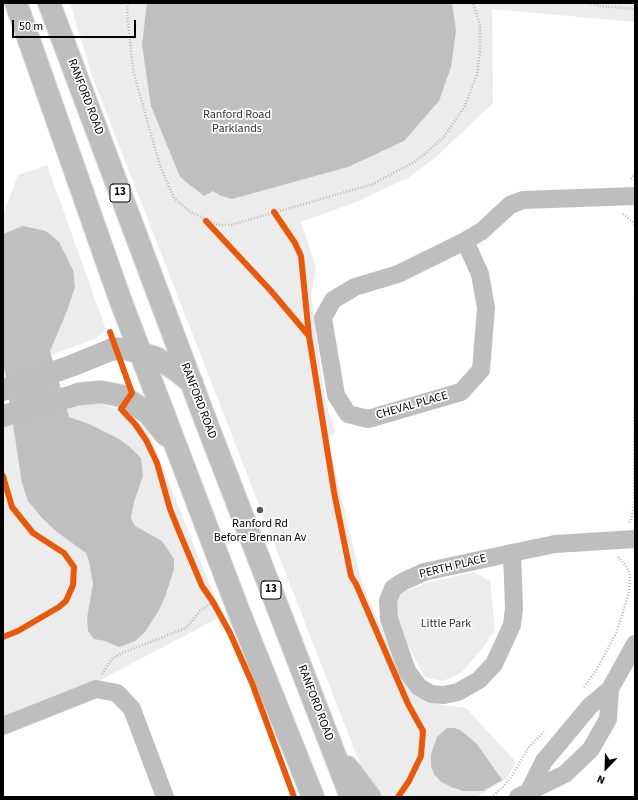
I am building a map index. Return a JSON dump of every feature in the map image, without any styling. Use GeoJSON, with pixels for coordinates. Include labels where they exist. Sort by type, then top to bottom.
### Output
{"type":"FeatureCollection","features":[{"type":"Feature","properties":{"kind":"main road"},"geometry":{"type":"LineString","coordinates":[[16,3],[124,311],[313,797]]}},
{"type":"Feature","properties":{"kind":"main road","name":"RANFORD ROAD"},"geometry":{"type":"LineString","coordinates":[[49,3],[192,383],[351,797]]}},
{"type":"Feature","properties":{"kind":"main road"},"geometry":{"type":"LineString","coordinates":[[114,349],[122,340],[126,327],[124,311]]}},
{"type":"Feature","properties":{"kind":"main road"},"geometry":{"type":"LineString","coordinates":[[3,390],[114,349],[127,349],[156,358],[175,369],[192,383]]}},
{"type":"Feature","properties":{"kind":"main road"},"geometry":{"type":"LineString","coordinates":[[3,416],[79,394],[101,392],[122,396],[148,413],[176,447]]}},
{"type":"Feature","properties":{"kind":"main road"},"geometry":{"type":"LineString","coordinates":[[333,751],[370,797]]}},
{"type":"Feature","properties":{"kind":"street","name":"CHEVAL PLACE"},"geometry":{"type":"LineString","coordinates":[[465,241],[480,274],[486,308],[481,370],[461,392],[368,419],[348,414],[336,395],[322,318],[333,300],[354,287],[398,274],[465,241],[482,231],[510,205],[523,200],[635,196]]}},
{"type":"Feature","properties":{"kind":"street","name":"PERTH PLACE"},"geometry":{"type":"LineString","coordinates":[[512,553],[514,608],[512,625],[494,664],[479,680],[458,692],[444,696],[431,694],[419,686],[407,672],[389,618],[388,601],[393,588],[424,572],[512,553],[555,544],[635,540]]}},
{"type":"Feature","properties":{"kind":"street"},"geometry":{"type":"LineString","coordinates":[[524,794],[544,761],[590,706],[610,689],[635,644]]}},
{"type":"Feature","properties":{"kind":"street"},"geometry":{"type":"LineString","coordinates":[[3,726],[96,689],[116,693],[132,709],[165,797]]}},
{"type":"Feature","properties":{"kind":"street"},"geometry":{"type":"LineString","coordinates":[[524,794],[565,774],[591,749],[608,719],[610,689]]}},
{"type":"Feature","properties":{"kind":"path"},"geometry":{"type":"LineString","coordinates":[[128,3],[127,11],[133,70],[160,166],[174,198],[189,211],[206,221],[218,225],[231,224],[373,184],[416,161],[443,138],[465,106],[477,74],[480,51],[480,25],[473,3]]}},
{"type":"Feature","properties":{"kind":"path"},"geometry":{"type":"LineString","coordinates":[[588,3],[600,6],[635,9]]}},
{"type":"Feature","properties":{"kind":"path"},"geometry":{"type":"LineString","coordinates":[[274,212],[278,219]]}},
{"type":"Feature","properties":{"kind":"path"},"geometry":{"type":"LineString","coordinates":[[206,221],[217,232]]}},
{"type":"Feature","properties":{"kind":"path"},"geometry":{"type":"LineString","coordinates":[[96,689],[102,672],[112,659],[122,653],[186,628],[211,599],[216,608]]}},
{"type":"Feature","properties":{"kind":"green space","name":"Ranford Road Parklands"},"geometry":{"type":"Polygon","coordinates":[[[70,3],[635,3],[635,22],[492,9],[493,103],[436,157],[408,178],[356,202],[301,222],[316,267],[311,295],[325,399],[335,432],[328,439],[359,572],[368,598],[406,682],[420,698],[442,705],[466,708],[516,762],[507,779],[476,797],[380,797],[365,777],[92,76],[70,3]]]}},
{"type":"Feature","properties":{"kind":"green space"},"geometry":{"type":"Polygon","coordinates":[[[47,165],[106,330],[95,339],[3,372],[3,215],[18,175],[47,165]]]}},
{"type":"Feature","properties":{"kind":"green space"},"geometry":{"type":"Polygon","coordinates":[[[93,402],[118,409],[143,426],[151,437],[222,616],[95,683],[3,719],[3,419],[93,402]]]}},
{"type":"Feature","properties":{"kind":"green space","name":"Little Park"},"geometry":{"type":"Polygon","coordinates":[[[474,572],[490,581],[495,629],[485,645],[462,672],[443,681],[425,677],[396,624],[394,596],[426,583],[474,572]]]}},
{"type":"Feature","properties":{"kind":"shaded area"},"geometry":{"type":"Polygon","coordinates":[[[147,3],[452,3],[456,30],[451,67],[439,101],[404,141],[348,167],[232,199],[221,196],[213,191],[204,196],[180,177],[151,106],[142,45],[147,3]]]}},
{"type":"Feature","properties":{"kind":"shaded area"},"geometry":{"type":"Polygon","coordinates":[[[23,226],[46,231],[59,242],[73,270],[75,287],[67,311],[50,351],[69,417],[89,424],[119,439],[141,458],[143,476],[134,502],[131,518],[135,526],[162,541],[174,559],[174,569],[165,597],[158,612],[145,632],[135,641],[119,647],[105,641],[94,639],[88,631],[87,618],[93,584],[86,553],[57,532],[42,518],[28,501],[22,483],[3,360],[3,234],[23,226]]]}},
{"type":"Feature","properties":{"kind":"shaded area"},"geometry":{"type":"Polygon","coordinates":[[[447,728],[460,730],[476,743],[502,780],[483,791],[463,791],[440,781],[434,774],[431,766],[431,754],[437,737],[447,728]]]}},
{"type":"Feature","properties":{"kind":"cycle path"},"geometry":{"type":"LineString","coordinates":[[274,212],[295,243],[301,256],[309,336]]}},
{"type":"Feature","properties":{"kind":"cycle path"},"geometry":{"type":"LineString","coordinates":[[206,221],[271,291],[309,336],[334,492],[351,576],[356,584],[408,704],[423,731],[421,756],[409,781],[398,797]]}},
{"type":"Feature","properties":{"kind":"cycle path"},"geometry":{"type":"LineString","coordinates":[[110,332],[132,393],[121,409],[135,424],[146,440],[157,463],[170,509],[178,529],[202,586],[213,602],[230,633],[252,683],[294,797]]}},
{"type":"Feature","properties":{"kind":"cycle path"},"geometry":{"type":"LineString","coordinates":[[3,476],[12,507],[33,533],[64,553],[74,567],[73,585],[66,601],[59,607],[18,631],[3,637]]}},
{"type":"Feature","properties":{"kind":"place","name":"Ranford Rd Before Brennan Av"},"geometry":{"type":"Point","coordinates":[260,510]}}]}
